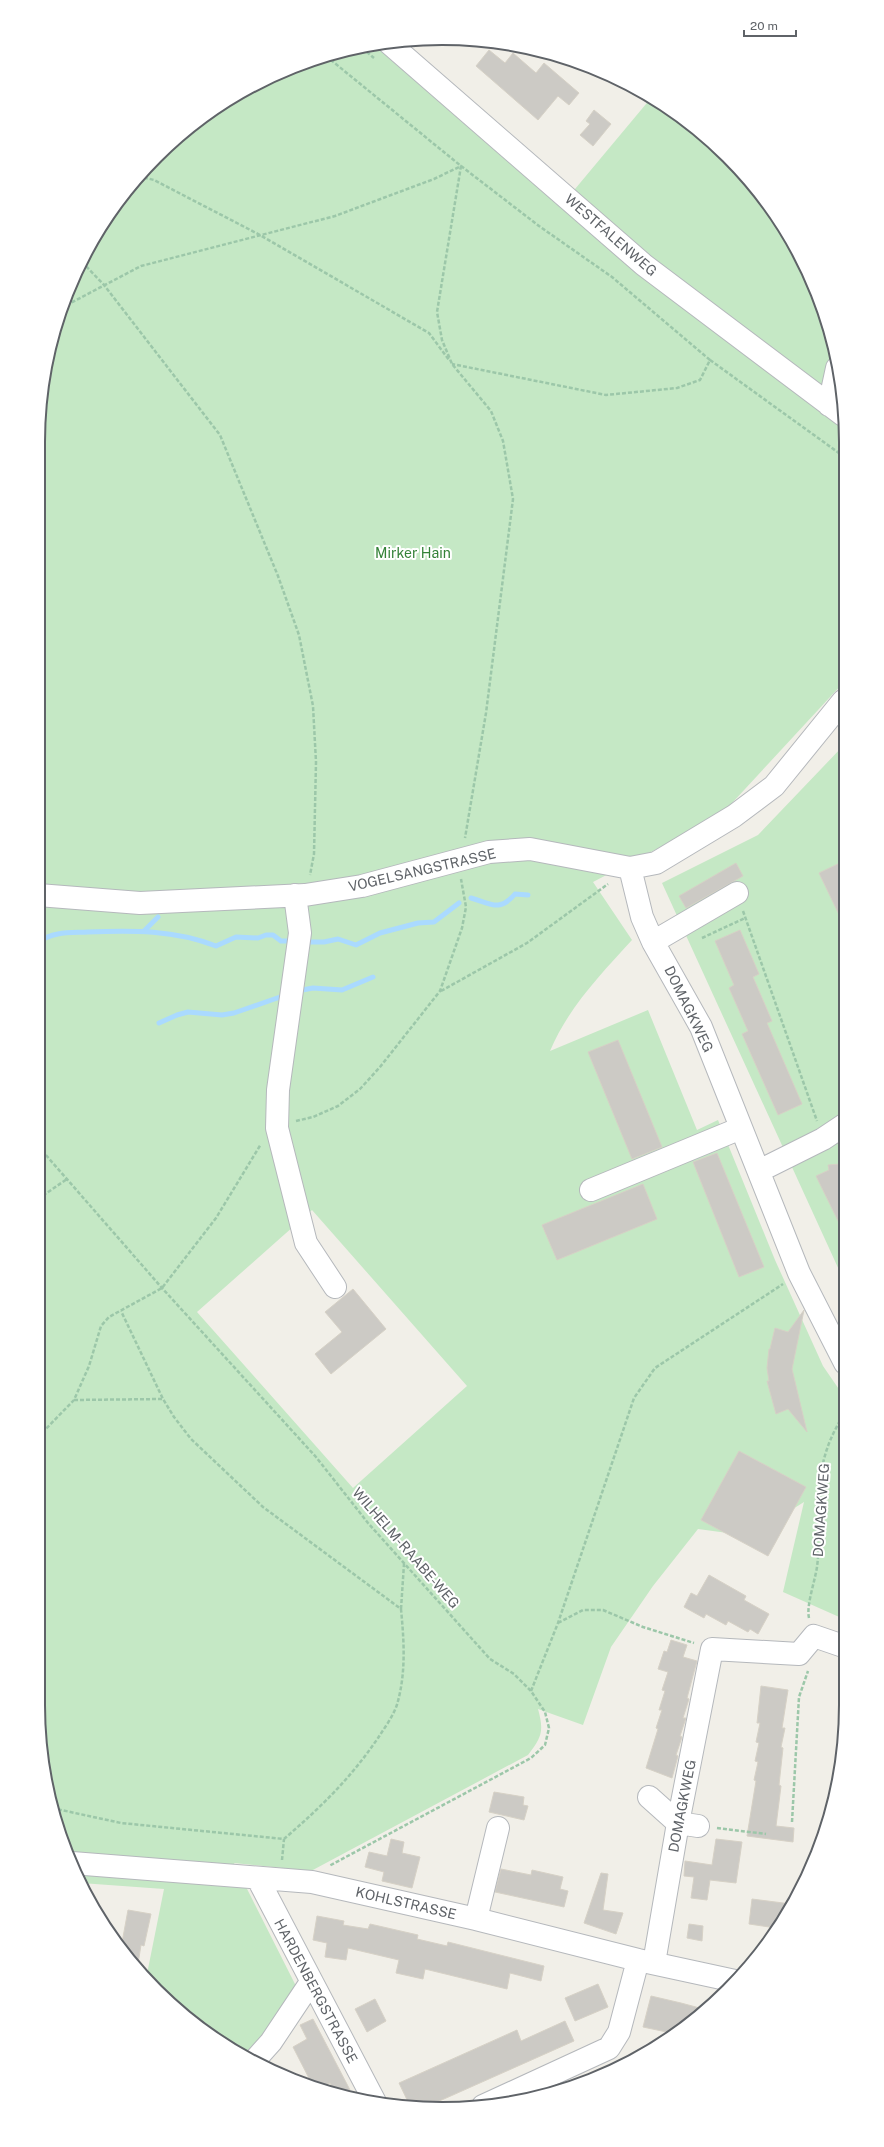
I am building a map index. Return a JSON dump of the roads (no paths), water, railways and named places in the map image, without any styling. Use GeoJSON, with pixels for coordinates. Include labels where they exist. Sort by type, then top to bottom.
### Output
{"type":"FeatureCollection","features":[{"type":"Feature","properties":{"kind":"street","name":"WESTFALENWEG"},"geometry":{"type":"LineString","coordinates":[[394,48],[644,265],[836,410]]}},
{"type":"Feature","properties":{"kind":"street"},"geometry":{"type":"LineString","coordinates":[[836,395],[836,410]]}},
{"type":"Feature","properties":{"kind":"street","name":"VOGELSANGSTRASSE"},"geometry":{"type":"LineString","coordinates":[[45,896],[140,903],[300,895],[362,886],[489,852],[530,849],[630,868],[656,863],[734,816],[774,786],[839,705]]}},
{"type":"Feature","properties":{"kind":"street","name":"DOMAGKWEG"},"geometry":{"type":"LineString","coordinates":[[630,868],[642,917],[654,942],[701,1027],[799,1273],[839,1351]]}},
{"type":"Feature","properties":{"kind":"street"},"geometry":{"type":"LineString","coordinates":[[654,942],[737,893]]}},
{"type":"Feature","properties":{"kind":"street"},"geometry":{"type":"LineString","coordinates":[[300,895],[300,933],[278,1090],[277,1128],[306,1243],[335,1287]]}},
{"type":"Feature","properties":{"kind":"street"},"geometry":{"type":"LineString","coordinates":[[591,1190],[740,1128]]}},
{"type":"Feature","properties":{"kind":"street"},"geometry":{"type":"LineString","coordinates":[[759,1171],[823,1139],[839,1128]]}},
{"type":"Feature","properties":{"kind":"street","name":"DOMAGKWEG"},"geometry":{"type":"LineString","coordinates":[[501,2098],[609,2048],[619,2032],[646,1961],[688,1824],[712,1649],[799,1654],[814,1636],[839,1645]]}},
{"type":"Feature","properties":{"kind":"street"},"geometry":{"type":"LineString","coordinates":[[649,1797],[688,1824]]}},
{"type":"Feature","properties":{"kind":"street"},"geometry":{"type":"LineString","coordinates":[[476,1919],[498,1828]]}},
{"type":"Feature","properties":{"kind":"street","name":"KOHLSTRASSE"},"geometry":{"type":"LineString","coordinates":[[78,1863],[312,1882],[476,1919],[646,1961],[729,1980]]}},
{"type":"Feature","properties":{"kind":"street","name":"HARDENBERGSTRASSE"},"geometry":{"type":"LineString","coordinates":[[258,1878],[371,2095]]}},
{"type":"Feature","properties":{"kind":"street"},"geometry":{"type":"LineString","coordinates":[[258,2057],[271,2042],[311,1982]]}},
{"type":"Feature","properties":{"kind":"waterway"},"geometry":{"type":"LineString","coordinates":[[471,898],[489,904],[499,905],[509,900],[515,894],[528,895]]}},
{"type":"Feature","properties":{"kind":"waterway"},"geometry":{"type":"LineString","coordinates":[[307,942],[324,942],[338,939],[356,945],[380,933],[418,923],[434,922],[459,903]]}},
{"type":"Feature","properties":{"kind":"waterway"},"geometry":{"type":"LineString","coordinates":[[144,931],[158,917]]}},
{"type":"Feature","properties":{"kind":"waterway"},"geometry":{"type":"LineString","coordinates":[[45,938],[56,934],[75,932],[137,931],[185,937],[216,946],[236,937],[258,938],[266,935],[273,935],[281,941],[291,941]]}},
{"type":"Feature","properties":{"kind":"waterway"},"geometry":{"type":"LineString","coordinates":[[297,991],[313,988],[342,990],[373,977]]}},
{"type":"Feature","properties":{"kind":"waterway"},"geometry":{"type":"LineString","coordinates":[[159,1023],[188,1012],[222,1015],[234,1013],[283,996]]}},
{"type":"Feature","properties":{"kind":"park label","name":"Mirker Hain"},"geometry":{"type":"Point","coordinates":[413,553]}}]}
